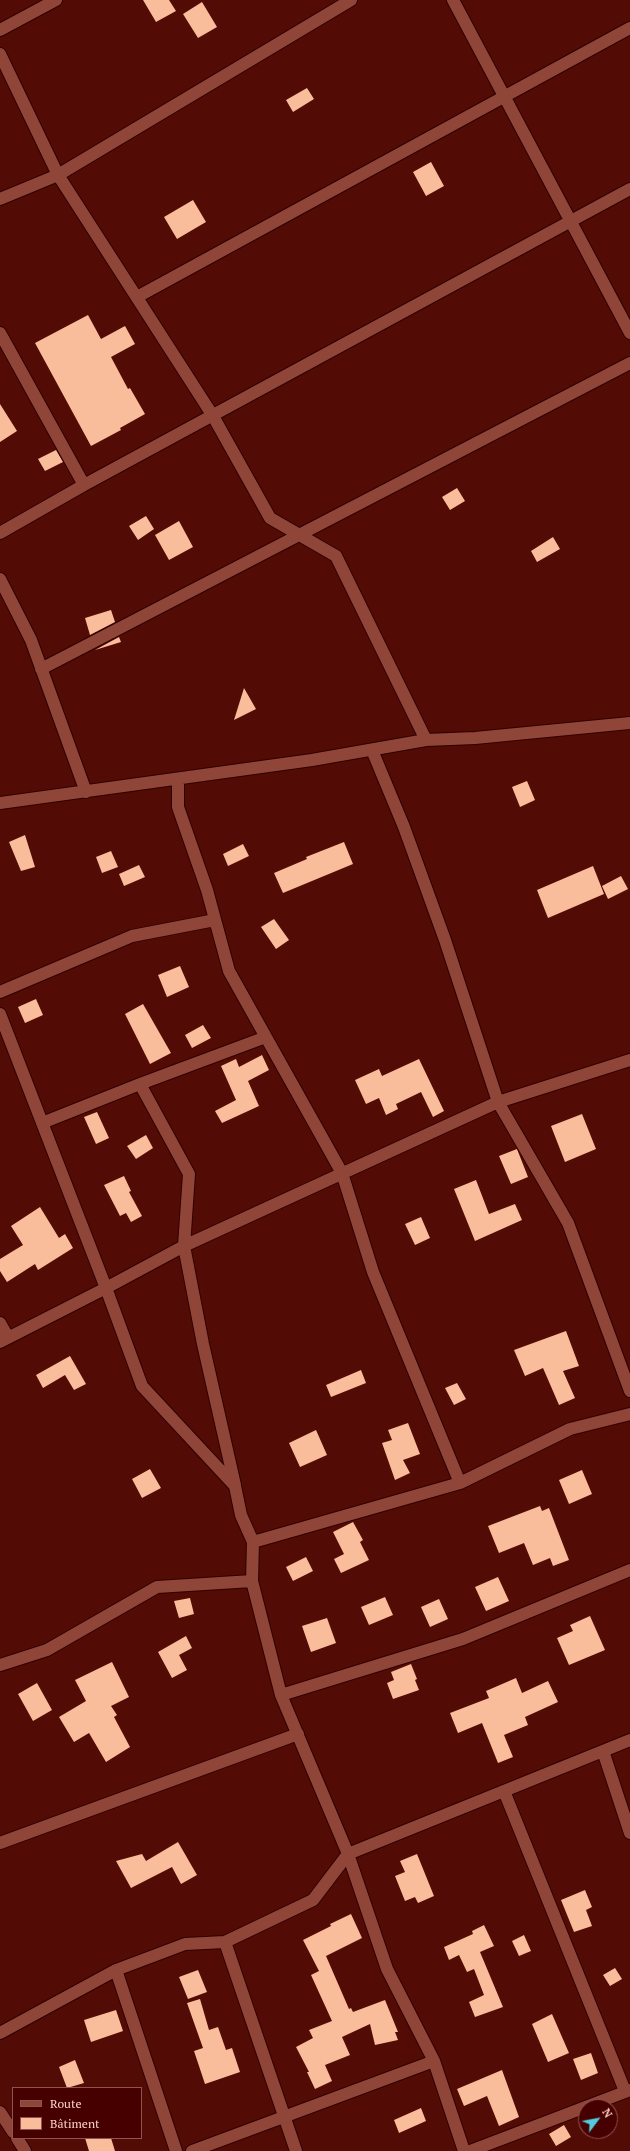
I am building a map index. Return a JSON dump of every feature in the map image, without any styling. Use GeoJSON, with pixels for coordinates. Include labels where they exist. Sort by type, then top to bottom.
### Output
{"type":"FeatureCollection","features":[{"type":"Feature","properties":{"kind":"street"},"geometry":{"type":"LineString","coordinates":[[0,30],[56,0]]}},
{"type":"Feature","properties":{"kind":"street"},"geometry":{"type":"LineString","coordinates":[[0,199],[58,175],[351,0]]}},
{"type":"Feature","properties":{"kind":"street"},"geometry":{"type":"LineString","coordinates":[[453,0],[630,333]]}},
{"type":"Feature","properties":{"kind":"street"},"geometry":{"type":"LineString","coordinates":[[136,297],[630,28]]}},
{"type":"Feature","properties":{"kind":"street"},"geometry":{"type":"LineString","coordinates":[[0,54],[58,175],[213,416],[270,518],[336,556],[426,740]]}},
{"type":"Feature","properties":{"kind":"street"},"geometry":{"type":"LineString","coordinates":[[0,533],[84,485],[630,189]]}},
{"type":"Feature","properties":{"kind":"street"},"geometry":{"type":"LineString","coordinates":[[0,333],[84,485]]}},
{"type":"Feature","properties":{"kind":"street"},"geometry":{"type":"LineString","coordinates":[[42,669],[630,363]]}},
{"type":"Feature","properties":{"kind":"street"},"geometry":{"type":"LineString","coordinates":[[0,579],[31,640],[86,792]]}},
{"type":"Feature","properties":{"kind":"street"},"geometry":{"type":"LineString","coordinates":[[0,804],[372,750],[426,740],[475,738],[630,723]]}},
{"type":"Feature","properties":{"kind":"street"},"geometry":{"type":"LineString","coordinates":[[372,750],[404,827],[445,940],[498,1102],[568,1223],[630,1391]]}},
{"type":"Feature","properties":{"kind":"street"},"geometry":{"type":"LineString","coordinates":[[178,779],[178,807],[207,890],[229,971],[342,1173],[373,1272],[460,1483]]}},
{"type":"Feature","properties":{"kind":"street"},"geometry":{"type":"LineString","coordinates":[[0,992],[132,936],[215,920]]}},
{"type":"Feature","properties":{"kind":"street"},"geometry":{"type":"LineString","coordinates":[[0,1014],[106,1288],[142,1386],[235,1486]]}},
{"type":"Feature","properties":{"kind":"street"},"geometry":{"type":"LineString","coordinates":[[42,1123],[140,1084],[266,1037]]}},
{"type":"Feature","properties":{"kind":"street"},"geometry":{"type":"LineString","coordinates":[[0,1323],[4,1340],[184,1246],[498,1102],[630,1060]]}},
{"type":"Feature","properties":{"kind":"street"},"geometry":{"type":"LineString","coordinates":[[140,1084],[189,1174],[184,1246],[203,1344],[241,1515],[254,1542],[252,1581],[281,1695],[348,1854],[387,1969],[434,2061],[464,2151]]}},
{"type":"Feature","properties":{"kind":"street"},"geometry":{"type":"LineString","coordinates":[[254,1542],[460,1483],[570,1429],[630,1414]]}},
{"type":"Feature","properties":{"kind":"street"},"geometry":{"type":"LineString","coordinates":[[281,1695],[463,1639],[630,1570]]}},
{"type":"Feature","properties":{"kind":"street"},"geometry":{"type":"LineString","coordinates":[[0,1665],[47,1650],[157,1587],[252,1581]]}},
{"type":"Feature","properties":{"kind":"street"},"geometry":{"type":"LineString","coordinates":[[0,1843],[298,1734]]}},
{"type":"Feature","properties":{"kind":"street"},"geometry":{"type":"LineString","coordinates":[[0,2033],[116,1970],[185,1944],[225,1942],[313,1900],[348,1854],[630,1740]]}},
{"type":"Feature","properties":{"kind":"street"},"geometry":{"type":"LineString","coordinates":[[603,1751],[630,1833]]}},
{"type":"Feature","properties":{"kind":"street"},"geometry":{"type":"LineString","coordinates":[[470,2151],[628,2091],[504,1791]]}},
{"type":"Feature","properties":{"kind":"street"},"geometry":{"type":"LineString","coordinates":[[225,1942],[296,2151]]}},
{"type":"Feature","properties":{"kind":"street"},"geometry":{"type":"LineString","coordinates":[[116,1970],[176,2151]]}},
{"type":"Feature","properties":{"kind":"street"},"geometry":{"type":"LineString","coordinates":[[192,2151],[434,2061]]}},
{"type":"Feature","properties":{"kind":"street"},"geometry":{"type":"LineString","coordinates":[[0,2112],[12,2130]]}},
{"type":"Feature","properties":{"kind":"street"},"geometry":{"type":"LineString","coordinates":[[18,2139],[25,2151]]}},
{"type":"Feature","properties":{"kind":"building"},"geometry":{"type":"Polygon","coordinates":[[[143,0],[169,0],[176,11],[156,22],[143,0]]]}},
{"type":"Feature","properties":{"kind":"building"},"geometry":{"type":"Polygon","coordinates":[[[202,2],[217,27],[198,38],[183,14],[202,2]]]}},
{"type":"Feature","properties":{"kind":"building"},"geometry":{"type":"Polygon","coordinates":[[[307,88],[314,99],[293,112],[286,100],[307,88]]]}},
{"type":"Feature","properties":{"kind":"building"},"geometry":{"type":"Polygon","coordinates":[[[431,162],[444,186],[426,196],[413,172],[431,162]]]}},
{"type":"Feature","properties":{"kind":"building"},"geometry":{"type":"Polygon","coordinates":[[[193,200],[206,222],[177,239],[164,217],[193,200]]]}},
{"type":"Feature","properties":{"kind":"building"},"geometry":{"type":"Polygon","coordinates":[[[88,315],[101,339],[125,326],[135,344],[111,357],[128,389],[130,388],[145,414],[120,428],[121,430],[91,446],[35,343],[88,315]]]}},
{"type":"Feature","properties":{"kind":"building"},"geometry":{"type":"Polygon","coordinates":[[[0,404],[17,431],[0,442],[0,404]]]}},
{"type":"Feature","properties":{"kind":"building"},"geometry":{"type":"Polygon","coordinates":[[[56,450],[63,462],[45,471],[38,459],[56,450]]]}},
{"type":"Feature","properties":{"kind":"building"},"geometry":{"type":"Polygon","coordinates":[[[457,488],[465,501],[450,510],[442,497],[457,488]]]}},
{"type":"Feature","properties":{"kind":"building"},"geometry":{"type":"Polygon","coordinates":[[[146,516],[154,529],[138,540],[129,526],[146,516]]]}},
{"type":"Feature","properties":{"kind":"building"},"geometry":{"type":"Polygon","coordinates":[[[179,521],[193,547],[169,560],[155,535],[179,521]]]}},
{"type":"Feature","properties":{"kind":"building"},"geometry":{"type":"Polygon","coordinates":[[[553,537],[560,549],[537,562],[531,551],[553,537]]]}},
{"type":"Feature","properties":{"kind":"building"},"geometry":{"type":"Polygon","coordinates":[[[111,610],[115,622],[90,635],[85,618],[111,610]]]}},
{"type":"Feature","properties":{"kind":"building"},"geometry":{"type":"Polygon","coordinates":[[[119,637],[121,642],[95,650],[119,637]]]}},
{"type":"Feature","properties":{"kind":"building"},"geometry":{"type":"Polygon","coordinates":[[[244,688],[256,709],[234,720],[244,688]]]}},
{"type":"Feature","properties":{"kind":"building"},"geometry":{"type":"Polygon","coordinates":[[[527,781],[535,800],[520,807],[512,787],[527,781]]]}},
{"type":"Feature","properties":{"kind":"building"},"geometry":{"type":"Polygon","coordinates":[[[25,835],[35,867],[21,871],[9,842],[25,835]]]}},
{"type":"Feature","properties":{"kind":"building"},"geometry":{"type":"Polygon","coordinates":[[[344,842],[353,864],[283,893],[274,873],[307,859],[306,857],[344,842]]]}},
{"type":"Feature","properties":{"kind":"building"},"geometry":{"type":"Polygon","coordinates":[[[243,844],[249,856],[228,866],[223,854],[243,844]]]}},
{"type":"Feature","properties":{"kind":"building"},"geometry":{"type":"Polygon","coordinates":[[[111,851],[118,867],[102,873],[96,857],[111,851]]]}},
{"type":"Feature","properties":{"kind":"building"},"geometry":{"type":"Polygon","coordinates":[[[139,865],[145,877],[124,886],[119,874],[139,865]]]}},
{"type":"Feature","properties":{"kind":"building"},"geometry":{"type":"Polygon","coordinates":[[[593,866],[604,894],[548,918],[537,890],[593,866]]]}},
{"type":"Feature","properties":{"kind":"building"},"geometry":{"type":"Polygon","coordinates":[[[621,876],[628,889],[608,899],[602,886],[621,876]]]}},
{"type":"Feature","properties":{"kind":"building"},"geometry":{"type":"Polygon","coordinates":[[[274,919],[289,940],[276,949],[261,927],[274,919]]]}},
{"type":"Feature","properties":{"kind":"building"},"geometry":{"type":"Polygon","coordinates":[[[180,966],[189,987],[167,997],[158,975],[180,966]]]}},
{"type":"Feature","properties":{"kind":"building"},"geometry":{"type":"Polygon","coordinates":[[[36,999],[43,1015],[25,1023],[18,1007],[36,999]]]}},
{"type":"Feature","properties":{"kind":"building"},"geometry":{"type":"Polygon","coordinates":[[[143,1004],[171,1053],[150,1064],[125,1014],[143,1004]]]}},
{"type":"Feature","properties":{"kind":"building"},"geometry":{"type":"Polygon","coordinates":[[[203,1025],[211,1038],[192,1048],[185,1035],[203,1025]]]}},
{"type":"Feature","properties":{"kind":"building"},"geometry":{"type":"Polygon","coordinates":[[[262,1055],[269,1070],[248,1081],[259,1106],[222,1123],[215,1111],[236,1100],[221,1066],[236,1059],[239,1067],[262,1055]]]}},
{"type":"Feature","properties":{"kind":"building"},"geometry":{"type":"Polygon","coordinates":[[[419,1059],[444,1111],[433,1117],[421,1092],[396,1104],[398,1109],[386,1115],[379,1098],[366,1104],[355,1080],[379,1069],[382,1076],[419,1059]]]}},
{"type":"Feature","properties":{"kind":"building"},"geometry":{"type":"Polygon","coordinates":[[[97,1112],[109,1138],[96,1144],[84,1117],[97,1112]]]}},
{"type":"Feature","properties":{"kind":"building"},"geometry":{"type":"Polygon","coordinates":[[[582,1114],[596,1149],[565,1162],[551,1126],[582,1114]]]}},
{"type":"Feature","properties":{"kind":"building"},"geometry":{"type":"Polygon","coordinates":[[[146,1135],[153,1148],[136,1159],[127,1146],[146,1135]]]}},
{"type":"Feature","properties":{"kind":"building"},"geometry":{"type":"Polygon","coordinates":[[[517,1149],[528,1177],[511,1184],[499,1156],[517,1149]]]}},
{"type":"Feature","properties":{"kind":"building"},"geometry":{"type":"Polygon","coordinates":[[[124,1176],[131,1191],[129,1192],[142,1216],[131,1222],[126,1213],[120,1216],[104,1185],[124,1176]]]}},
{"type":"Feature","properties":{"kind":"building"},"geometry":{"type":"Polygon","coordinates":[[[476,1180],[489,1214],[515,1204],[522,1220],[475,1241],[454,1189],[476,1180]]]}},
{"type":"Feature","properties":{"kind":"building"},"geometry":{"type":"Polygon","coordinates":[[[40,1207],[59,1238],[65,1234],[73,1248],[38,1270],[35,1264],[7,1282],[0,1271],[0,1259],[23,1245],[11,1226],[40,1207]]]}},
{"type":"Feature","properties":{"kind":"building"},"geometry":{"type":"Polygon","coordinates":[[[421,1217],[430,1238],[415,1245],[405,1224],[421,1217]]]}},
{"type":"Feature","properties":{"kind":"building"},"geometry":{"type":"Polygon","coordinates":[[[566,1331],[579,1366],[563,1371],[575,1398],[559,1405],[543,1368],[525,1376],[514,1350],[566,1331]]]}},
{"type":"Feature","properties":{"kind":"building"},"geometry":{"type":"Polygon","coordinates":[[[70,1356],[86,1384],[74,1390],[65,1375],[43,1388],[36,1375],[70,1356]]]}},
{"type":"Feature","properties":{"kind":"building"},"geometry":{"type":"Polygon","coordinates":[[[361,1370],[366,1383],[331,1397],[326,1385],[361,1370]]]}},
{"type":"Feature","properties":{"kind":"building"},"geometry":{"type":"Polygon","coordinates":[[[457,1383],[466,1399],[454,1405],[445,1388],[457,1383]]]}},
{"type":"Feature","properties":{"kind":"building"},"geometry":{"type":"Polygon","coordinates":[[[408,1423],[420,1454],[403,1460],[410,1473],[395,1480],[382,1443],[392,1440],[388,1430],[408,1423]]]}},
{"type":"Feature","properties":{"kind":"building"},"geometry":{"type":"Polygon","coordinates":[[[316,1430],[327,1455],[300,1467],[289,1443],[316,1430]]]}},
{"type":"Feature","properties":{"kind":"building"},"geometry":{"type":"Polygon","coordinates":[[[150,1469],[161,1488],[142,1498],[132,1479],[150,1469]]]}},
{"type":"Feature","properties":{"kind":"building"},"geometry":{"type":"Polygon","coordinates":[[[582,1470],[592,1494],[569,1504],[559,1480],[582,1470]]]}},
{"type":"Feature","properties":{"kind":"building"},"geometry":{"type":"Polygon","coordinates":[[[540,1506],[542,1511],[549,1508],[569,1560],[553,1566],[550,1558],[533,1565],[524,1543],[499,1553],[488,1526],[540,1506]]]}},
{"type":"Feature","properties":{"kind":"building"},"geometry":{"type":"Polygon","coordinates":[[[353,1522],[363,1540],[360,1542],[369,1560],[341,1573],[334,1559],[344,1554],[333,1532],[353,1522]]]}},
{"type":"Feature","properties":{"kind":"building"},"geometry":{"type":"Polygon","coordinates":[[[306,1557],[313,1571],[293,1581],[286,1567],[306,1557]]]}},
{"type":"Feature","properties":{"kind":"building"},"geometry":{"type":"Polygon","coordinates":[[[498,1577],[509,1601],[486,1611],[475,1587],[498,1577]]]}},
{"type":"Feature","properties":{"kind":"building"},"geometry":{"type":"Polygon","coordinates":[[[385,1597],[393,1615],[369,1625],[361,1607],[385,1597]]]}},
{"type":"Feature","properties":{"kind":"building"},"geometry":{"type":"Polygon","coordinates":[[[190,1598],[194,1614],[179,1618],[174,1601],[190,1598]]]}},
{"type":"Feature","properties":{"kind":"building"},"geometry":{"type":"Polygon","coordinates":[[[439,1599],[448,1619],[430,1627],[421,1607],[439,1599]]]}},
{"type":"Feature","properties":{"kind":"building"},"geometry":{"type":"Polygon","coordinates":[[[590,1616],[605,1650],[569,1665],[557,1638],[573,1631],[570,1625],[590,1616]]]}},
{"type":"Feature","properties":{"kind":"building"},"geometry":{"type":"Polygon","coordinates":[[[327,1618],[336,1643],[311,1652],[302,1626],[327,1618]]]}},
{"type":"Feature","properties":{"kind":"building"},"geometry":{"type":"Polygon","coordinates":[[[186,1636],[192,1648],[179,1655],[187,1670],[172,1678],[158,1652],[186,1636]]]}},
{"type":"Feature","properties":{"kind":"building"},"geometry":{"type":"Polygon","coordinates":[[[112,1662],[129,1697],[111,1706],[117,1715],[114,1717],[130,1747],[106,1762],[89,1733],[74,1742],[59,1717],[86,1701],[75,1680],[112,1662]]]}},
{"type":"Feature","properties":{"kind":"building"},"geometry":{"type":"Polygon","coordinates":[[[411,1664],[417,1679],[415,1680],[419,1690],[393,1699],[387,1683],[394,1680],[391,1672],[411,1664]]]}},
{"type":"Feature","properties":{"kind":"building"},"geometry":{"type":"Polygon","coordinates":[[[516,1678],[522,1693],[548,1681],[558,1702],[525,1717],[528,1725],[504,1735],[513,1757],[498,1763],[482,1723],[458,1733],[450,1713],[489,1698],[486,1691],[516,1678]]]}},
{"type":"Feature","properties":{"kind":"building"},"geometry":{"type":"Polygon","coordinates":[[[37,1683],[52,1710],[33,1721],[18,1694],[37,1683]]]}},
{"type":"Feature","properties":{"kind":"building"},"geometry":{"type":"Polygon","coordinates":[[[178,1842],[197,1875],[181,1884],[172,1867],[131,1888],[116,1861],[142,1854],[146,1861],[178,1842]]]}},
{"type":"Feature","properties":{"kind":"building"},"geometry":{"type":"Polygon","coordinates":[[[417,1854],[434,1896],[418,1903],[415,1897],[405,1901],[395,1876],[405,1872],[400,1861],[417,1854]]]}},
{"type":"Feature","properties":{"kind":"building"},"geometry":{"type":"Polygon","coordinates":[[[585,1890],[592,1907],[586,1910],[592,1926],[574,1932],[561,1900],[585,1890]]]}},
{"type":"Feature","properties":{"kind":"building"},"geometry":{"type":"Polygon","coordinates":[[[351,1914],[362,1938],[326,1956],[349,2009],[351,2008],[353,2012],[385,2000],[398,2032],[395,2032],[398,2040],[375,2045],[370,2024],[342,2037],[350,2055],[325,2065],[332,2081],[315,2089],[307,2072],[309,2072],[296,2047],[313,2038],[309,2030],[332,2021],[311,1975],[319,1971],[303,1940],[331,1926],[330,1924],[351,1914]]]}},
{"type":"Feature","properties":{"kind":"building"},"geometry":{"type":"Polygon","coordinates":[[[484,1925],[494,1946],[480,1952],[503,2007],[475,2017],[469,2002],[484,1995],[474,1969],[467,1972],[459,1955],[449,1960],[444,1947],[473,1934],[472,1931],[484,1925]]]}},
{"type":"Feature","properties":{"kind":"building"},"geometry":{"type":"Polygon","coordinates":[[[524,1935],[531,1951],[519,1956],[512,1941],[524,1935]]]}},
{"type":"Feature","properties":{"kind":"building"},"geometry":{"type":"Polygon","coordinates":[[[615,1968],[622,1979],[610,1986],[603,1975],[615,1968]]]}},
{"type":"Feature","properties":{"kind":"building"},"geometry":{"type":"Polygon","coordinates":[[[198,1970],[207,1992],[188,1999],[179,1977],[198,1970]]]}},
{"type":"Feature","properties":{"kind":"building"},"geometry":{"type":"Polygon","coordinates":[[[200,1999],[209,2030],[218,2027],[226,2050],[232,2048],[240,2072],[205,2084],[194,2051],[203,2048],[187,2003],[200,1999]]]}},
{"type":"Feature","properties":{"kind":"building"},"geometry":{"type":"Polygon","coordinates":[[[116,2010],[123,2031],[91,2042],[84,2020],[116,2010]]]}},
{"type":"Feature","properties":{"kind":"building"},"geometry":{"type":"Polygon","coordinates":[[[552,2014],[569,2053],[548,2062],[532,2024],[552,2014]]]}},
{"type":"Feature","properties":{"kind":"building"},"geometry":{"type":"Polygon","coordinates":[[[591,2053],[598,2073],[581,2080],[573,2059],[591,2053]]]}},
{"type":"Feature","properties":{"kind":"building"},"geometry":{"type":"Polygon","coordinates":[[[75,2060],[84,2083],[67,2087],[59,2067],[75,2060]]]}},
{"type":"Feature","properties":{"kind":"building"},"geometry":{"type":"Polygon","coordinates":[[[502,2070],[519,2117],[499,2126],[487,2096],[464,2106],[457,2089],[502,2070]]]}},
{"type":"Feature","properties":{"kind":"building"},"geometry":{"type":"Polygon","coordinates":[[[421,2108],[426,2121],[399,2133],[394,2120],[421,2108]]]}},
{"type":"Feature","properties":{"kind":"building"},"geometry":{"type":"Polygon","coordinates":[[[564,2125],[571,2137],[556,2146],[549,2134],[564,2125]]]}},
{"type":"Feature","properties":{"kind":"building"},"geometry":{"type":"Polygon","coordinates":[[[85,2139],[111,2139],[115,2151],[89,2151],[85,2139]]]}}]}
